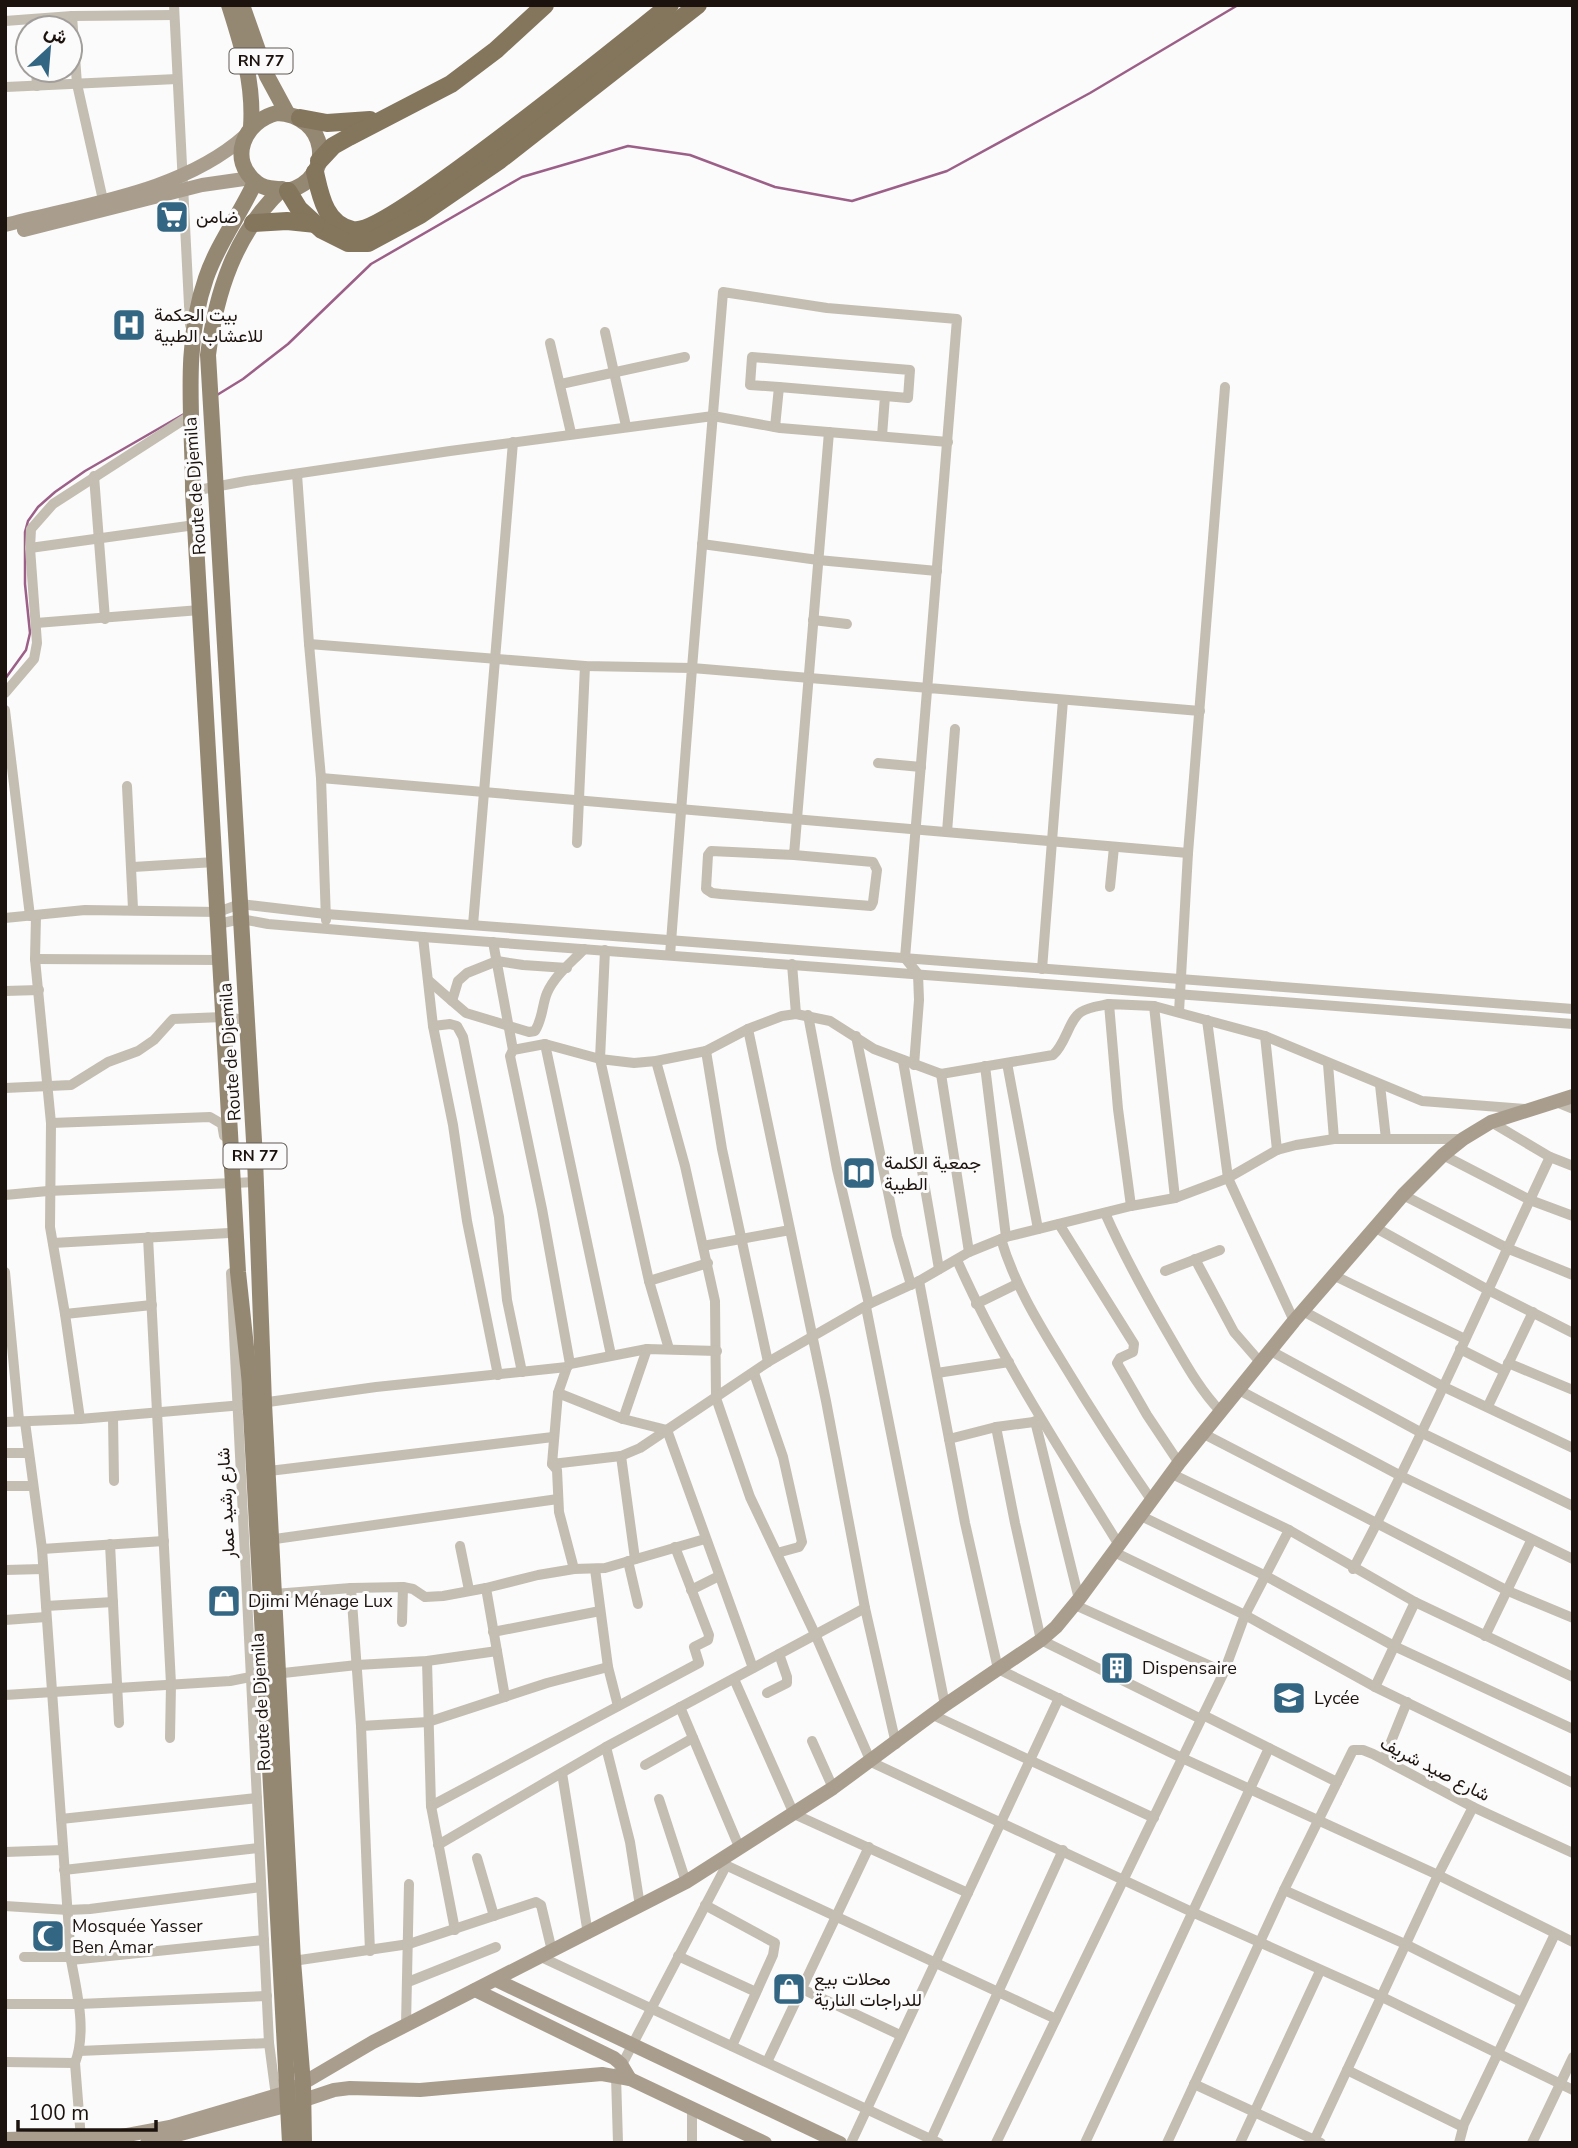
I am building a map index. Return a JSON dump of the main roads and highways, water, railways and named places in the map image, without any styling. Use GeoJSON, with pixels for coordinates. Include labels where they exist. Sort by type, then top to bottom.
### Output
{"type":"FeatureCollection","features":[{"type":"Feature","properties":{"kind":"highway"},"geometry":{"type":"LineString","coordinates":[[545,5],[471,69],[431,95],[384,117],[333,146],[317,166],[320,197],[332,218],[354,231],[370,227],[392,215],[458,169],[670,5]]}},
{"type":"Feature","properties":{"kind":"highway"},"geometry":{"type":"LineString","coordinates":[[285,190],[299,209],[335,238],[348,243],[368,243],[420,215],[500,160],[698,5]]}},
{"type":"Feature","properties":{"kind":"highway"},"geometry":{"type":"LineString","coordinates":[[294,116],[327,123],[352,123],[384,117]]}},
{"type":"Feature","properties":{"kind":"highway"},"geometry":{"type":"LineString","coordinates":[[253,223],[287,220],[316,224]]}},
{"type":"Feature","properties":{"kind":"main road"},"geometry":{"type":"LineString","coordinates":[[229,5],[248,65],[251,102],[242,158],[253,180],[270,190],[285,190],[304,184],[317,166],[320,149],[317,136],[310,126],[294,116],[267,115],[248,132]]}},
{"type":"Feature","properties":{"kind":"main road","name":"RN 77"},"geometry":{"type":"LineString","coordinates":[[242,5],[267,76],[294,116]]}},
{"type":"Feature","properties":{"kind":"main road"},"geometry":{"type":"LineString","coordinates":[[253,180],[217,250],[194,323],[191,347],[191,415],[230,1184],[264,1540],[265,1675],[292,2095],[290,2143]]}},
{"type":"Feature","properties":{"kind":"main road","name":"Route de Djemila"},"geometry":{"type":"LineString","coordinates":[[285,190],[266,205],[253,223],[228,269],[212,320],[208,355],[256,1182],[250,1405],[269,1471],[264,1540],[274,1594],[265,1675],[293,1961],[292,2095],[304,2143]]}},
{"type":"Feature","properties":{"kind":"waterway"},"geometry":{"type":"LineString","coordinates":[[217,395],[243,379],[288,344],[371,264],[522,177],[628,146],[690,155],[775,187],[852,201],[947,171],[1090,93],[1238,5]]}},
{"type":"Feature","properties":{"kind":"waterway"},"geometry":{"type":"LineString","coordinates":[[5,679],[26,650],[30,633],[25,584],[25,532],[28,521],[38,507],[55,492],[85,471],[184,414]]}},
{"type":"Feature","properties":{"kind":"place","name":"ضامن"},"geometry":{"type":"Point","coordinates":[172,217]}},
{"type":"Feature","properties":{"kind":"place","name":"بيت الحكمة للاعشاب الطبية"},"geometry":{"type":"Point","coordinates":[129,325]}},
{"type":"Feature","properties":{"kind":"place","name":"جمعية الكلمة الطيبة"},"geometry":{"type":"Point","coordinates":[859,1173]}},
{"type":"Feature","properties":{"kind":"place","name":"Djimi Ménage Lux"},"geometry":{"type":"Point","coordinates":[224,1601]}},
{"type":"Feature","properties":{"kind":"place","name":"Dispensaire"},"geometry":{"type":"Point","coordinates":[1117,1668]}},
{"type":"Feature","properties":{"kind":"place","name":"Lycée"},"geometry":{"type":"Point","coordinates":[1289,1698]}},
{"type":"Feature","properties":{"kind":"place","name":"Mosquée Yasser Ben Amar"},"geometry":{"type":"Point","coordinates":[48,1936]}},
{"type":"Feature","properties":{"kind":"place","name":"محلات بيع للدراجات النارية"},"geometry":{"type":"Point","coordinates":[789,1989]}}]}
